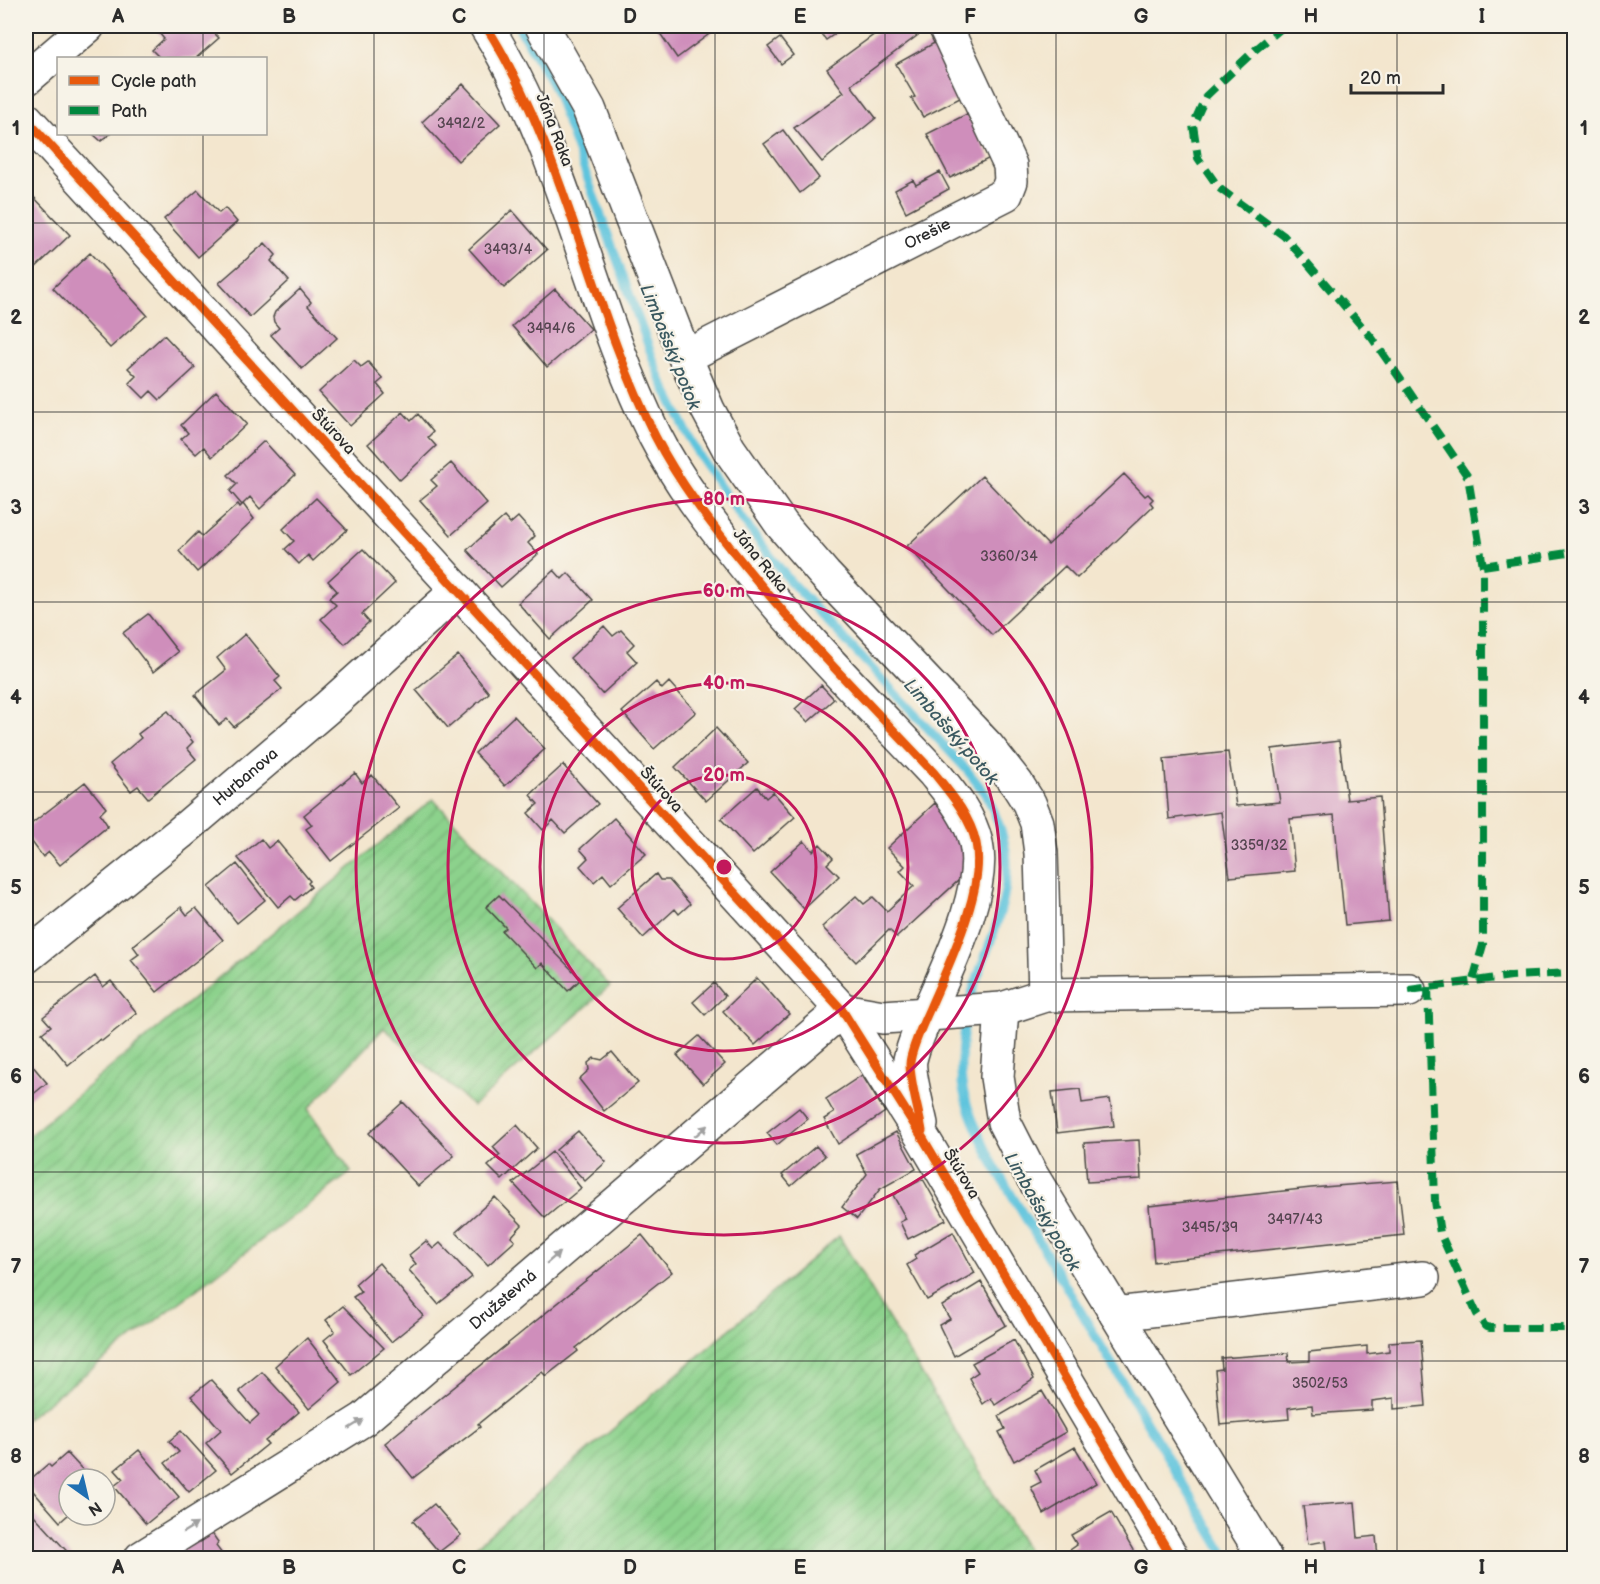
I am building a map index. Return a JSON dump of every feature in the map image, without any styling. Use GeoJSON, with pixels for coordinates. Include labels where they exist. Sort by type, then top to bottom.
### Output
{"type":"FeatureCollection","features":[{"type":"Feature","properties":{"kind":"street"},"geometry":{"type":"LineString","coordinates":[[26,79],[88,26]]}},
{"type":"Feature","properties":{"kind":"street","name":"Jána Raka"},"geometry":{"type":"LineString","coordinates":[[486,26],[522,90],[548,154],[623,365],[655,436],[686,491],[778,607],[955,798],[976,843],[978,864],[974,888],[956,947],[909,1062],[924,1140]]}},
{"type":"Feature","properties":{"kind":"street"},"geometry":{"type":"LineString","coordinates":[[542,26],[589,109],[685,357],[708,410],[729,449],[782,525],[825,575],[987,746],[1029,803],[1037,823],[1041,853],[1045,995]]}},
{"type":"Feature","properties":{"kind":"street","name":"Orešie"},"geometry":{"type":"LineString","coordinates":[[685,357],[1006,194],[1011,181],[1010,165],[945,26]]}},
{"type":"Feature","properties":{"kind":"street","name":"Štúrova"},"geometry":{"type":"LineString","coordinates":[[26,119],[842,1010],[924,1140],[1172,1558]]}},
{"type":"Feature","properties":{"kind":"street","name":"Hurbanova"},"geometry":{"type":"LineString","coordinates":[[26,957],[180,833],[458,590]]}},
{"type":"Feature","properties":{"kind":"street"},"geometry":{"type":"LineString","coordinates":[[842,1010],[883,1017],[1002,1010],[1045,995],[1409,990]]}},
{"type":"Feature","properties":{"kind":"street","name":"Družstevná"},"geometry":{"type":"LineString","coordinates":[[141,1558],[364,1419],[842,1010]]}},
{"type":"Feature","properties":{"kind":"street"},"geometry":{"type":"LineString","coordinates":[[1002,1010],[997,1077],[1004,1122],[1029,1171],[1265,1558]]}},
{"type":"Feature","properties":{"kind":"street"},"geometry":{"type":"LineString","coordinates":[[1116,1314],[1423,1278]]}},
{"type":"Feature","properties":{"kind":"green space"},"geometry":{"type":"Polygon","coordinates":[[[433,799],[610,986],[473,1106],[384,1028],[308,1109],[351,1172],[26,1419],[26,1138],[433,799]]]}},
{"type":"Feature","properties":{"kind":"green space"},"geometry":{"type":"Polygon","coordinates":[[[839,1236],[1032,1558],[462,1558],[839,1236]]]}},
{"type":"Feature","properties":{"kind":"building"},"geometry":{"type":"Polygon","coordinates":[[[158,26],[207,26],[219,38],[197,57],[159,57],[152,50],[164,39],[155,28],[158,26]]]}},
{"type":"Feature","properties":{"kind":"building"},"geometry":{"type":"Polygon","coordinates":[[[655,26],[720,26],[677,58],[655,26]]]}},
{"type":"Feature","properties":{"kind":"building"},"geometry":{"type":"Polygon","coordinates":[[[815,26],[846,26],[826,40],[815,26]]]}},
{"type":"Feature","properties":{"kind":"building"},"geometry":{"type":"Polygon","coordinates":[[[886,26],[929,27],[851,85],[876,118],[822,162],[794,128],[844,92],[827,69],[886,26]]]}},
{"type":"Feature","properties":{"kind":"building"},"geometry":{"type":"Polygon","coordinates":[[[780,38],[793,55],[781,64],[768,47],[780,38]]]}},
{"type":"Feature","properties":{"kind":"building"},"geometry":{"type":"Polygon","coordinates":[[[936,42],[964,96],[923,117],[911,98],[915,97],[896,64],[936,42]]]}},
{"type":"Feature","properties":{"kind":"building"},"geometry":{"type":"Polygon","coordinates":[[[463,84],[500,124],[458,161],[422,122],[463,84]]]}},
{"type":"Feature","properties":{"kind":"building"},"geometry":{"type":"Polygon","coordinates":[[[967,114],[990,158],[950,178],[927,134],[967,114]]]}},
{"type":"Feature","properties":{"kind":"building"},"geometry":{"type":"Polygon","coordinates":[[[783,130],[819,178],[800,193],[764,144],[783,130]]]}},
{"type":"Feature","properties":{"kind":"building"},"geometry":{"type":"Polygon","coordinates":[[[94,135],[109,135],[101,141],[94,135]]]}},
{"type":"Feature","properties":{"kind":"building"},"geometry":{"type":"Polygon","coordinates":[[[940,172],[949,189],[906,212],[895,190],[913,180],[916,185],[940,172]]]}},
{"type":"Feature","properties":{"kind":"building"},"geometry":{"type":"Polygon","coordinates":[[[26,189],[70,235],[33,270],[26,262],[26,189]]]}},
{"type":"Feature","properties":{"kind":"building"},"geometry":{"type":"Polygon","coordinates":[[[198,190],[219,213],[225,208],[237,222],[198,257],[164,219],[198,190]]]}},
{"type":"Feature","properties":{"kind":"building"},"geometry":{"type":"Polygon","coordinates":[[[512,210],[547,250],[504,288],[469,249],[512,210]]]}},
{"type":"Feature","properties":{"kind":"building"},"geometry":{"type":"Polygon","coordinates":[[[265,243],[276,255],[271,261],[289,281],[250,317],[219,283],[265,243]]]}},
{"type":"Feature","properties":{"kind":"building"},"geometry":{"type":"Polygon","coordinates":[[[90,253],[147,315],[110,348],[53,288],[90,253]]]}},
{"type":"Feature","properties":{"kind":"building"},"geometry":{"type":"Polygon","coordinates":[[[300,289],[311,302],[308,306],[337,338],[302,369],[271,335],[279,328],[274,322],[275,312],[300,289]]]}},
{"type":"Feature","properties":{"kind":"building"},"geometry":{"type":"Polygon","coordinates":[[[555,289],[591,329],[547,367],[512,326],[555,289]]]}},
{"type":"Feature","properties":{"kind":"building"},"geometry":{"type":"Polygon","coordinates":[[[164,335],[195,368],[160,400],[151,391],[144,398],[129,383],[136,376],[128,368],[164,335]]]}},
{"type":"Feature","properties":{"kind":"building"},"geometry":{"type":"Polygon","coordinates":[[[354,360],[361,367],[368,362],[383,379],[377,384],[385,394],[350,426],[319,392],[354,360]]]}},
{"type":"Feature","properties":{"kind":"building"},"geometry":{"type":"Polygon","coordinates":[[[216,391],[247,424],[212,457],[204,447],[196,454],[181,439],[188,433],[181,425],[216,391]]]}},
{"type":"Feature","properties":{"kind":"building"},"geometry":{"type":"Polygon","coordinates":[[[403,412],[411,421],[418,414],[433,432],[428,437],[436,446],[400,480],[368,444],[403,412]]]}},
{"type":"Feature","properties":{"kind":"building"},"geometry":{"type":"Polygon","coordinates":[[[264,441],[295,475],[260,509],[250,497],[242,505],[230,491],[237,484],[228,475],[264,441]]]}},
{"type":"Feature","properties":{"kind":"building"},"geometry":{"type":"Polygon","coordinates":[[[451,463],[487,504],[451,535],[420,500],[437,486],[431,480],[451,463]]]}},
{"type":"Feature","properties":{"kind":"building"},"geometry":{"type":"Polygon","coordinates":[[[1124,474],[1145,496],[1148,494],[1153,499],[1150,502],[1153,506],[1077,578],[1065,566],[992,635],[907,546],[982,476],[1048,545],[1124,474]]]}},
{"type":"Feature","properties":{"kind":"building"},"geometry":{"type":"Polygon","coordinates":[[[316,498],[347,530],[313,561],[308,555],[299,564],[285,549],[294,541],[283,529],[316,498]]]}},
{"type":"Feature","properties":{"kind":"building"},"geometry":{"type":"Polygon","coordinates":[[[238,504],[240,507],[243,504],[254,519],[197,572],[179,551],[198,532],[202,536],[238,504]]]}},
{"type":"Feature","properties":{"kind":"building"},"geometry":{"type":"Polygon","coordinates":[[[504,517],[510,524],[518,517],[535,536],[528,543],[538,554],[501,587],[467,550],[504,517]]]}},
{"type":"Feature","properties":{"kind":"building"},"geometry":{"type":"Polygon","coordinates":[[[363,549],[395,583],[362,614],[369,622],[345,644],[321,619],[336,605],[329,598],[337,591],[328,581],[363,549]]]}},
{"type":"Feature","properties":{"kind":"building"},"geometry":{"type":"Polygon","coordinates":[[[554,570],[562,579],[568,573],[593,600],[550,639],[518,603],[554,570]]]}},
{"type":"Feature","properties":{"kind":"building"},"geometry":{"type":"Polygon","coordinates":[[[148,614],[178,652],[153,672],[123,633],[148,614]]]}},
{"type":"Feature","properties":{"kind":"building"},"geometry":{"type":"Polygon","coordinates":[[[604,626],[613,636],[621,630],[634,644],[627,651],[637,662],[602,694],[570,658],[604,626]]]}},
{"type":"Feature","properties":{"kind":"building"},"geometry":{"type":"Polygon","coordinates":[[[245,634],[280,677],[275,681],[282,689],[234,727],[227,719],[219,725],[195,695],[226,670],[217,658],[245,634]]]}},
{"type":"Feature","properties":{"kind":"building"},"geometry":{"type":"Polygon","coordinates":[[[458,655],[489,693],[448,728],[416,690],[458,655]]]}},
{"type":"Feature","properties":{"kind":"building"},"geometry":{"type":"Polygon","coordinates":[[[656,682],[662,689],[669,682],[696,712],[654,749],[622,712],[656,682]]]}},
{"type":"Feature","properties":{"kind":"building"},"geometry":{"type":"Polygon","coordinates":[[[821,685],[834,699],[808,722],[795,709],[821,685]]]}},
{"type":"Feature","properties":{"kind":"building"},"geometry":{"type":"Polygon","coordinates":[[[168,711],[193,742],[187,748],[196,759],[148,798],[138,786],[131,791],[110,764],[141,738],[138,734],[168,711]]]}},
{"type":"Feature","properties":{"kind":"building"},"geometry":{"type":"Polygon","coordinates":[[[514,716],[545,749],[505,786],[475,753],[514,716]]]}},
{"type":"Feature","properties":{"kind":"building"},"geometry":{"type":"Polygon","coordinates":[[[716,728],[748,763],[706,801],[675,767],[716,728]]]}},
{"type":"Feature","properties":{"kind":"building"},"geometry":{"type":"Polygon","coordinates":[[[1339,741],[1347,800],[1380,797],[1389,921],[1345,925],[1334,815],[1290,819],[1295,871],[1230,877],[1221,812],[1169,819],[1164,759],[1228,752],[1236,806],[1280,802],[1272,749],[1339,741]]]}},
{"type":"Feature","properties":{"kind":"building"},"geometry":{"type":"Polygon","coordinates":[[[563,765],[598,804],[565,833],[553,820],[543,830],[528,813],[538,804],[530,795],[563,765]]]}},
{"type":"Feature","properties":{"kind":"building"},"geometry":{"type":"Polygon","coordinates":[[[355,773],[362,783],[372,775],[399,808],[331,861],[306,829],[312,825],[304,815],[355,773]]]}},
{"type":"Feature","properties":{"kind":"building"},"geometry":{"type":"Polygon","coordinates":[[[85,782],[106,808],[100,814],[108,826],[60,865],[49,852],[43,857],[26,834],[26,828],[85,782]]]}},
{"type":"Feature","properties":{"kind":"building"},"geometry":{"type":"Polygon","coordinates":[[[757,787],[766,798],[773,792],[795,817],[753,854],[721,819],[757,787]]]}},
{"type":"Feature","properties":{"kind":"building"},"geometry":{"type":"Polygon","coordinates":[[[935,803],[953,823],[967,853],[959,880],[897,937],[889,930],[856,962],[822,927],[856,896],[864,904],[873,897],[887,911],[914,886],[900,871],[905,866],[887,848],[935,803]]]}},
{"type":"Feature","properties":{"kind":"building"},"geometry":{"type":"Polygon","coordinates":[[[614,818],[646,854],[611,884],[603,874],[594,882],[580,866],[588,858],[580,849],[614,818]]]}},
{"type":"Feature","properties":{"kind":"building"},"geometry":{"type":"Polygon","coordinates":[[[261,839],[268,848],[277,841],[310,881],[308,883],[311,887],[295,900],[291,896],[278,907],[238,858],[261,839]]]}},
{"type":"Feature","properties":{"kind":"building"},"geometry":{"type":"Polygon","coordinates":[[[804,841],[813,851],[820,844],[833,858],[827,864],[839,876],[804,909],[770,872],[804,841]]]}},
{"type":"Feature","properties":{"kind":"building"},"geometry":{"type":"Polygon","coordinates":[[[237,864],[265,900],[237,923],[209,887],[237,864]]]}},
{"type":"Feature","properties":{"kind":"building"},"geometry":{"type":"Polygon","coordinates":[[[656,874],[660,880],[669,880],[690,904],[679,914],[675,909],[643,938],[617,908],[656,874]]]}},
{"type":"Feature","properties":{"kind":"building"},"geometry":{"type":"Polygon","coordinates":[[[499,895],[581,979],[568,991],[542,963],[537,968],[502,931],[506,928],[486,907],[499,895]]]}},
{"type":"Feature","properties":{"kind":"building"},"geometry":{"type":"Polygon","coordinates":[[[181,907],[187,915],[196,908],[223,940],[157,992],[131,960],[139,954],[133,946],[181,907]]]}},
{"type":"Feature","properties":{"kind":"building"},"geometry":{"type":"Polygon","coordinates":[[[95,976],[103,987],[111,981],[137,1013],[68,1065],[42,1033],[51,1026],[43,1017],[95,976]]]}},
{"type":"Feature","properties":{"kind":"building"},"geometry":{"type":"Polygon","coordinates":[[[757,978],[789,1014],[755,1045],[723,1011],[757,978]]]}},
{"type":"Feature","properties":{"kind":"building"},"geometry":{"type":"Polygon","coordinates":[[[714,983],[725,996],[705,1015],[693,1002],[714,983]]]}},
{"type":"Feature","properties":{"kind":"building"},"geometry":{"type":"Polygon","coordinates":[[[699,1036],[725,1064],[703,1084],[677,1055],[699,1036]]]}},
{"type":"Feature","properties":{"kind":"building"},"geometry":{"type":"Polygon","coordinates":[[[612,1052],[638,1083],[604,1111],[579,1079],[589,1070],[588,1063],[594,1058],[602,1060],[612,1052]]]}},
{"type":"Feature","properties":{"kind":"building"},"geometry":{"type":"Polygon","coordinates":[[[26,1058],[47,1083],[26,1100],[26,1058]]]}},
{"type":"Feature","properties":{"kind":"building"},"geometry":{"type":"Polygon","coordinates":[[[862,1075],[885,1112],[838,1144],[824,1119],[834,1113],[826,1099],[862,1075]]]}},
{"type":"Feature","properties":{"kind":"building"},"geometry":{"type":"Polygon","coordinates":[[[1080,1089],[1082,1103],[1110,1099],[1114,1126],[1057,1133],[1052,1092],[1080,1089]]]}},
{"type":"Feature","properties":{"kind":"building"},"geometry":{"type":"Polygon","coordinates":[[[403,1102],[454,1156],[418,1186],[369,1133],[403,1102]]]}},
{"type":"Feature","properties":{"kind":"building"},"geometry":{"type":"Polygon","coordinates":[[[799,1108],[808,1119],[777,1145],[767,1133],[799,1108]]]}},
{"type":"Feature","properties":{"kind":"building"},"geometry":{"type":"Polygon","coordinates":[[[517,1125],[537,1148],[502,1180],[488,1166],[500,1155],[493,1147],[517,1125]]]}},
{"type":"Feature","properties":{"kind":"building"},"geometry":{"type":"Polygon","coordinates":[[[578,1131],[606,1162],[585,1181],[556,1150],[578,1131]]]}},
{"type":"Feature","properties":{"kind":"building"},"geometry":{"type":"Polygon","coordinates":[[[896,1132],[916,1169],[880,1189],[857,1219],[842,1207],[867,1174],[856,1154],[896,1132]]]}},
{"type":"Feature","properties":{"kind":"building"},"geometry":{"type":"Polygon","coordinates":[[[1139,1140],[1141,1179],[1087,1182],[1084,1143],[1139,1140]]]}},
{"type":"Feature","properties":{"kind":"building"},"geometry":{"type":"Polygon","coordinates":[[[816,1146],[825,1156],[791,1186],[782,1175],[816,1146]]]}},
{"type":"Feature","properties":{"kind":"building"},"geometry":{"type":"Polygon","coordinates":[[[552,1152],[581,1188],[545,1218],[513,1183],[552,1152]]]}},
{"type":"Feature","properties":{"kind":"building"},"geometry":{"type":"Polygon","coordinates":[[[923,1179],[946,1220],[908,1239],[900,1222],[906,1219],[893,1195],[923,1179]]]}},
{"type":"Feature","properties":{"kind":"building"},"geometry":{"type":"Polygon","coordinates":[[[1398,1181],[1404,1235],[1154,1262],[1149,1206],[1398,1181]]]}},
{"type":"Feature","properties":{"kind":"building"},"geometry":{"type":"Polygon","coordinates":[[[495,1197],[522,1225],[511,1237],[515,1241],[488,1265],[456,1232],[495,1197]]]}},
{"type":"Feature","properties":{"kind":"building"},"geometry":{"type":"Polygon","coordinates":[[[953,1232],[975,1273],[927,1300],[907,1265],[916,1259],[914,1255],[953,1232]]]}},
{"type":"Feature","properties":{"kind":"building"},"geometry":{"type":"Polygon","coordinates":[[[642,1235],[672,1272],[576,1348],[578,1351],[546,1376],[542,1372],[478,1424],[480,1427],[413,1478],[385,1443],[642,1235]]]}},
{"type":"Feature","properties":{"kind":"building"},"geometry":{"type":"Polygon","coordinates":[[[426,1241],[433,1249],[440,1243],[472,1277],[438,1304],[409,1270],[416,1264],[409,1255],[426,1241]]]}},
{"type":"Feature","properties":{"kind":"building"},"geometry":{"type":"Polygon","coordinates":[[[379,1263],[423,1316],[391,1342],[353,1297],[361,1292],[355,1284],[379,1263]]]}},
{"type":"Feature","properties":{"kind":"building"},"geometry":{"type":"Polygon","coordinates":[[[981,1282],[1006,1325],[954,1356],[939,1325],[950,1319],[942,1306],[981,1282]]]}},
{"type":"Feature","properties":{"kind":"building"},"geometry":{"type":"Polygon","coordinates":[[[343,1306],[384,1348],[351,1375],[324,1340],[335,1331],[326,1320],[343,1306]]]}},
{"type":"Feature","properties":{"kind":"building"},"geometry":{"type":"Polygon","coordinates":[[[307,1338],[341,1382],[309,1409],[275,1366],[307,1338]]]}},
{"type":"Feature","properties":{"kind":"building"},"geometry":{"type":"Polygon","coordinates":[[[1014,1340],[1034,1379],[995,1405],[991,1398],[983,1404],[969,1378],[978,1372],[972,1363],[1014,1340]]]}},
{"type":"Feature","properties":{"kind":"building"},"geometry":{"type":"Polygon","coordinates":[[[1421,1340],[1426,1406],[1394,1409],[1394,1398],[1372,1401],[1372,1410],[1313,1414],[1312,1405],[1301,1406],[1288,1408],[1289,1419],[1220,1425],[1215,1370],[1222,1369],[1221,1358],[1288,1353],[1289,1362],[1309,1361],[1309,1352],[1367,1346],[1367,1354],[1389,1351],[1389,1342],[1421,1340]]]}},
{"type":"Feature","properties":{"kind":"building"},"geometry":{"type":"Polygon","coordinates":[[[262,1372],[299,1412],[265,1441],[268,1444],[232,1473],[206,1443],[221,1430],[191,1396],[211,1380],[250,1423],[259,1415],[239,1391],[262,1372]]]}},
{"type":"Feature","properties":{"kind":"building"},"geometry":{"type":"Polygon","coordinates":[[[1042,1391],[1066,1432],[1014,1461],[999,1432],[1005,1429],[999,1416],[1042,1391]]]}},
{"type":"Feature","properties":{"kind":"building"},"geometry":{"type":"Polygon","coordinates":[[[181,1431],[216,1470],[189,1492],[165,1463],[179,1452],[169,1441],[181,1431]]]}},
{"type":"Feature","properties":{"kind":"building"},"geometry":{"type":"Polygon","coordinates":[[[1075,1447],[1096,1483],[1044,1514],[1031,1487],[1041,1482],[1035,1470],[1075,1447]]]}},
{"type":"Feature","properties":{"kind":"building"},"geometry":{"type":"Polygon","coordinates":[[[139,1450],[179,1497],[146,1524],[117,1490],[117,1484],[123,1479],[117,1472],[117,1468],[139,1450]]]}},
{"type":"Feature","properties":{"kind":"building"},"geometry":{"type":"Polygon","coordinates":[[[67,1453],[80,1467],[57,1467],[57,1519],[26,1483],[48,1464],[51,1467],[67,1453]]]}},
{"type":"Feature","properties":{"kind":"building"},"geometry":{"type":"Polygon","coordinates":[[[1355,1502],[1358,1538],[1376,1536],[1378,1558],[1328,1558],[1326,1541],[1308,1544],[1303,1506],[1355,1502]]]}},
{"type":"Feature","properties":{"kind":"building"},"geometry":{"type":"Polygon","coordinates":[[[434,1504],[461,1535],[439,1552],[413,1521],[434,1504]]]}},
{"type":"Feature","properties":{"kind":"building"},"geometry":{"type":"Polygon","coordinates":[[[1111,1512],[1134,1552],[1123,1558],[1074,1558],[1070,1550],[1077,1545],[1071,1535],[1111,1512]]]}},
{"type":"Feature","properties":{"kind":"building"},"geometry":{"type":"Polygon","coordinates":[[[33,1514],[73,1558],[26,1558],[26,1521],[33,1514]]]}},
{"type":"Feature","properties":{"kind":"building"},"geometry":{"type":"Polygon","coordinates":[[[209,1529],[218,1542],[216,1546],[225,1558],[176,1558],[172,1551],[209,1529]]]}},
{"type":"Feature","properties":{"kind":"waterway","name":"Limbašský potok"},"geometry":{"type":"LineString","coordinates":[[518,26],[555,89],[660,378],[698,454],[742,519],[789,580],[967,770],[990,803],[1004,841],[1007,857],[1006,880],[1001,911],[975,984],[964,1028],[961,1073],[964,1095],[976,1129],[991,1160],[1227,1558]]}},
{"type":"Feature","properties":{"kind":"marked path"},"geometry":{"type":"LineString","coordinates":[[1284,26],[1206,96],[1193,125],[1198,158],[1219,188],[1284,236],[1372,338],[1468,477],[1483,566],[1483,945],[1473,980]]}},
{"type":"Feature","properties":{"kind":"marked path"},"geometry":{"type":"LineString","coordinates":[[1483,566],[1574,552]]}},
{"type":"Feature","properties":{"kind":"marked path"},"geometry":{"type":"LineString","coordinates":[[1409,990],[1511,976],[1574,973]]}},
{"type":"Feature","properties":{"kind":"marked path"},"geometry":{"type":"LineString","coordinates":[[1428,987],[1435,1201],[1440,1233],[1477,1314],[1485,1326],[1490,1328],[1574,1328]]}},
{"type":"Feature","properties":{"kind":"cycle path"},"geometry":{"type":"LineString","coordinates":[[486,26],[513,74],[536,124],[632,385],[655,436],[674,470],[708,519],[790,620],[934,773],[959,806],[973,833],[978,862],[971,904],[955,949],[921,1028],[910,1064],[911,1080],[922,1131]]}},
{"type":"Feature","properties":{"kind":"cycle path"},"geometry":{"type":"LineString","coordinates":[[26,119],[842,1010],[924,1140],[1172,1558]]}}]}
